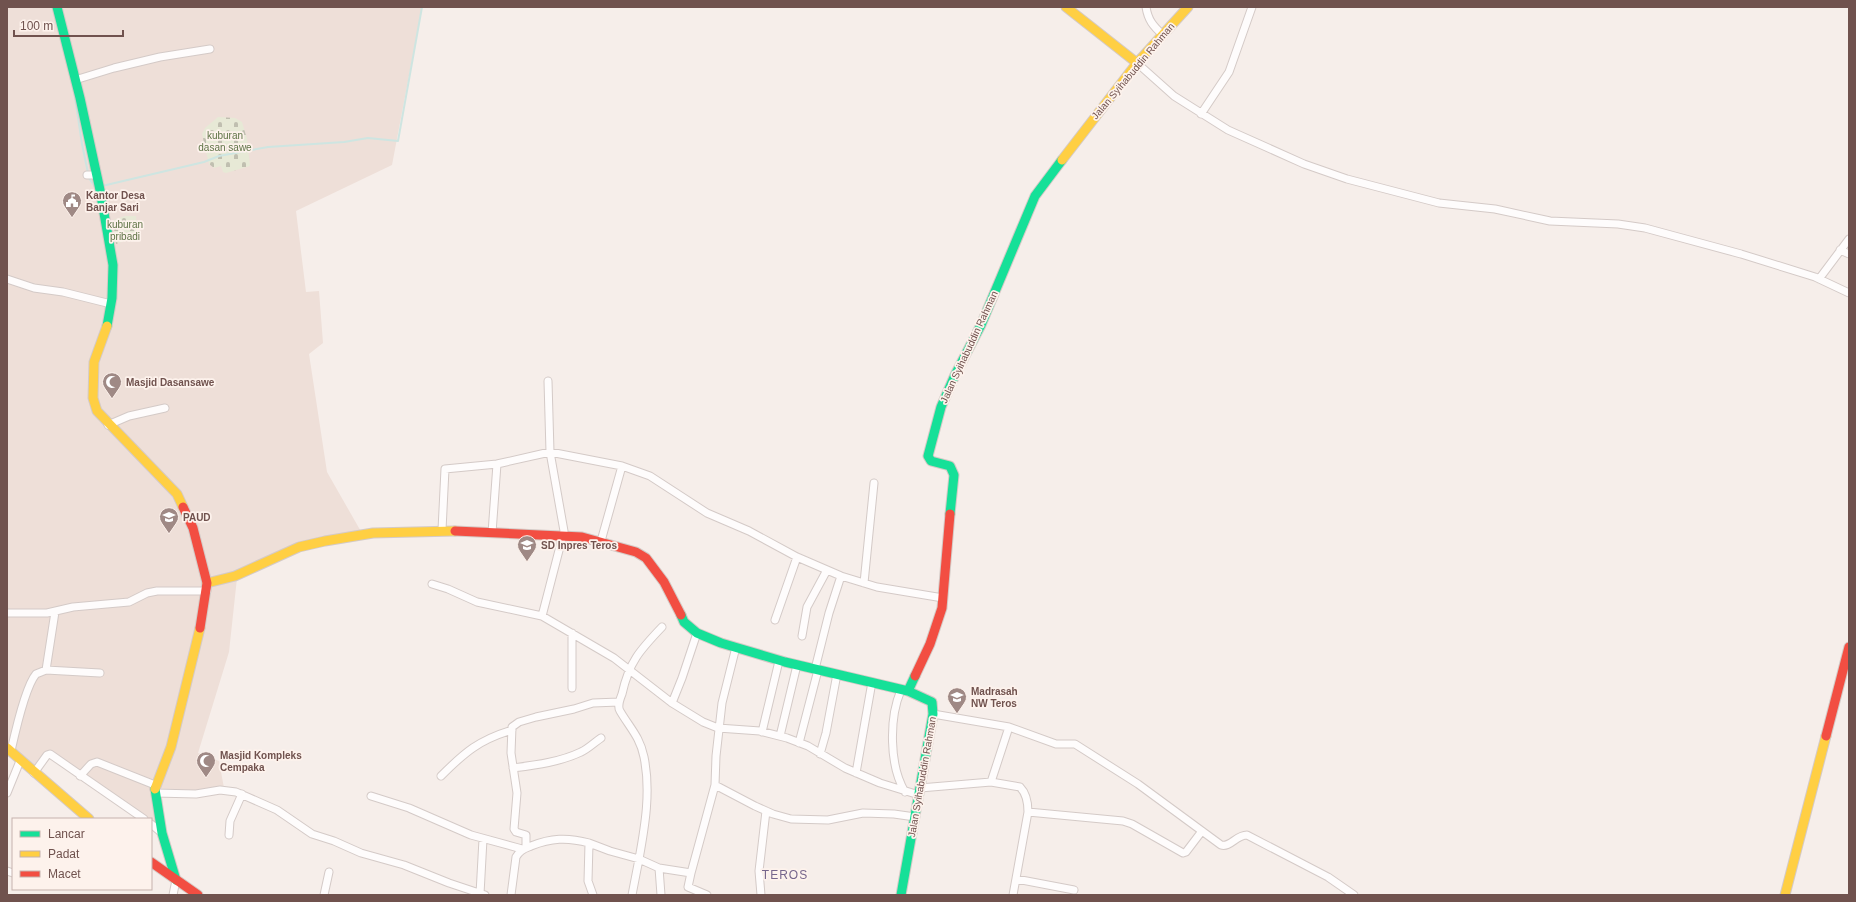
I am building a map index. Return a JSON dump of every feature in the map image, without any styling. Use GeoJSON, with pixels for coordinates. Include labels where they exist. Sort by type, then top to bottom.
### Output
{"type":"FeatureCollection","features":[{"type":"Feature","properties":{"kind":"street"},"geometry":{"type":"LineString","coordinates":[[57,7],[69,67],[75,80],[76,98],[92,175],[110,244],[113,266],[113,286],[106,332],[95,358],[93,376],[95,405],[99,415],[108,425],[177,494],[193,528],[207,587],[201,625],[171,747],[155,789],[162,833],[176,880],[173,895]]}},
{"type":"Feature","properties":{"kind":"street"},"geometry":{"type":"LineString","coordinates":[[1066,7],[1137,63],[1174,96],[1201,114],[1251,141],[1298,161],[1380,189],[1439,203],[1495,209],[1550,221],[1631,225],[1689,238],[1819,279],[1849,292]]}},
{"type":"Feature","properties":{"kind":"street"},"geometry":{"type":"LineString","coordinates":[[1146,7],[1152,25],[1163,34]]}},
{"type":"Feature","properties":{"kind":"street","name":"Jalan Syihabuddin Rahman"},"geometry":{"type":"LineString","coordinates":[[901,895],[934,714],[932,702],[904,690],[930,644],[940,617],[954,471],[948,465],[931,461],[928,456],[941,407],[954,375],[981,325],[1035,196],[1076,140],[1137,63],[1188,7]]}},
{"type":"Feature","properties":{"kind":"street"},"geometry":{"type":"LineString","coordinates":[[1201,114],[1229,72],[1252,7]]}},
{"type":"Feature","properties":{"kind":"street"},"geometry":{"type":"LineString","coordinates":[[75,80],[114,68],[160,57],[210,49]]}},
{"type":"Feature","properties":{"kind":"street"},"geometry":{"type":"LineString","coordinates":[[1819,279],[1849,239]]}},
{"type":"Feature","properties":{"kind":"street"},"geometry":{"type":"LineString","coordinates":[[1840,250],[1849,254]]}},
{"type":"Feature","properties":{"kind":"street"},"geometry":{"type":"LineString","coordinates":[[7,279],[34,288],[63,292],[111,304]]}},
{"type":"Feature","properties":{"kind":"street"},"geometry":{"type":"LineString","coordinates":[[542,616],[564,535],[550,452],[548,381]]}},
{"type":"Feature","properties":{"kind":"street"},"geometry":{"type":"LineString","coordinates":[[108,425],[129,416],[165,408]]}},
{"type":"Feature","properties":{"kind":"street"},"geometry":{"type":"LineString","coordinates":[[442,530],[445,469],[497,464],[550,452],[622,466],[650,476],[707,513],[749,531],[797,557],[841,576],[864,583],[943,598]]}},
{"type":"Feature","properties":{"kind":"street"},"geometry":{"type":"LineString","coordinates":[[492,533],[497,464]]}},
{"type":"Feature","properties":{"kind":"street"},"geometry":{"type":"LineString","coordinates":[[601,541],[622,466]]}},
{"type":"Feature","properties":{"kind":"street"},"geometry":{"type":"LineString","coordinates":[[864,583],[874,483]]}},
{"type":"Feature","properties":{"kind":"street"},"geometry":{"type":"LineString","coordinates":[[7,613],[35,614],[55,612],[78,607],[129,602],[153,591],[207,587],[285,552],[325,540],[373,533],[442,530],[564,535],[601,541],[636,552],[646,558],[664,582],[684,622],[697,633],[736,648],[797,665],[904,690],[895,708],[894,735],[896,771],[905,792]]}},
{"type":"Feature","properties":{"kind":"street"},"geometry":{"type":"LineString","coordinates":[[775,620],[797,557]]}},
{"type":"Feature","properties":{"kind":"street"},"geometry":{"type":"LineString","coordinates":[[802,636],[808,607],[828,570]]}},
{"type":"Feature","properties":{"kind":"street"},"geometry":{"type":"LineString","coordinates":[[799,743],[829,613],[841,576]]}},
{"type":"Feature","properties":{"kind":"street"},"geometry":{"type":"LineString","coordinates":[[432,584],[448,589],[482,604],[542,616],[629,668],[688,714],[718,728],[762,732],[780,736],[799,743],[856,773],[905,792],[991,782],[1020,787],[1028,804],[1028,812],[1013,895]]}},
{"type":"Feature","properties":{"kind":"street"},"geometry":{"type":"LineString","coordinates":[[46,670],[55,612]]}},
{"type":"Feature","properties":{"kind":"street"},"geometry":{"type":"LineString","coordinates":[[632,895],[639,860],[647,802],[646,764],[640,740],[620,711],[619,702],[629,668],[642,647],[662,627]]}},
{"type":"Feature","properties":{"kind":"street"},"geometry":{"type":"LineString","coordinates":[[572,633],[572,688]]}},
{"type":"Feature","properties":{"kind":"street"},"geometry":{"type":"LineString","coordinates":[[672,703],[697,633]]}},
{"type":"Feature","properties":{"kind":"street"},"geometry":{"type":"LineString","coordinates":[[1785,895],[1849,647]]}},
{"type":"Feature","properties":{"kind":"street"},"geometry":{"type":"LineString","coordinates":[[707,895],[688,887],[715,785],[718,728],[722,703],[736,648]]}},
{"type":"Feature","properties":{"kind":"street"},"geometry":{"type":"LineString","coordinates":[[762,732],[779,660]]}},
{"type":"Feature","properties":{"kind":"street"},"geometry":{"type":"LineString","coordinates":[[780,736],[797,665]]}},
{"type":"Feature","properties":{"kind":"street"},"geometry":{"type":"LineString","coordinates":[[88,818],[9,750],[33,677],[36,674],[46,670],[100,673]]}},
{"type":"Feature","properties":{"kind":"street"},"geometry":{"type":"LineString","coordinates":[[820,754],[826,734],[837,674]]}},
{"type":"Feature","properties":{"kind":"street"},"geometry":{"type":"LineString","coordinates":[[856,773],[872,682]]}},
{"type":"Feature","properties":{"kind":"street"},"geometry":{"type":"LineString","coordinates":[[524,848],[526,835],[516,832],[514,829],[517,793],[511,753],[512,730],[514,725],[536,716],[574,709],[594,703],[619,702]]}},
{"type":"Feature","properties":{"kind":"street"},"geometry":{"type":"LineString","coordinates":[[934,714],[1009,727],[1056,744],[1075,744],[1138,784],[1223,846],[1238,836],[1250,836],[1328,876],[1354,895]]}},
{"type":"Feature","properties":{"kind":"street"},"geometry":{"type":"LineString","coordinates":[[991,782],[1009,727]]}},
{"type":"Feature","properties":{"kind":"street"},"geometry":{"type":"LineString","coordinates":[[441,776],[478,744],[494,735],[512,730]]}},
{"type":"Feature","properties":{"kind":"street"},"geometry":{"type":"LineString","coordinates":[[513,768],[543,764],[574,755],[602,738]]}},
{"type":"Feature","properties":{"kind":"street"},"geometry":{"type":"LineString","coordinates":[[34,772],[48,754],[143,818]]}},
{"type":"Feature","properties":{"kind":"street"},"geometry":{"type":"LineString","coordinates":[[7,793],[20,761]]}},
{"type":"Feature","properties":{"kind":"street"},"geometry":{"type":"LineString","coordinates":[[80,776],[91,764],[97,762],[155,789],[196,794],[226,790],[242,794],[277,810],[312,834],[334,841],[361,853],[404,865],[483,894],[483,839]]}},
{"type":"Feature","properties":{"kind":"street"},"geometry":{"type":"LineString","coordinates":[[715,785],[766,811],[791,818],[819,820],[862,813],[894,814],[915,817]]}},
{"type":"Feature","properties":{"kind":"street"},"geometry":{"type":"LineString","coordinates":[[228,835],[230,821],[242,794]]}},
{"type":"Feature","properties":{"kind":"street"},"geometry":{"type":"LineString","coordinates":[[371,796],[409,808],[483,839],[524,848]]}},
{"type":"Feature","properties":{"kind":"street"},"geometry":{"type":"LineString","coordinates":[[761,895],[759,871],[766,811]]}},
{"type":"Feature","properties":{"kind":"street"},"geometry":{"type":"LineString","coordinates":[[1028,812],[1123,821],[1132,824],[1183,853],[1186,852],[1202,831]]}},
{"type":"Feature","properties":{"kind":"street"},"geometry":{"type":"LineString","coordinates":[[152,825],[162,833]]}},
{"type":"Feature","properties":{"kind":"street"},"geometry":{"type":"LineString","coordinates":[[511,895],[516,857],[524,848],[555,838],[574,839],[659,868],[691,873]]}},
{"type":"Feature","properties":{"kind":"street"},"geometry":{"type":"LineString","coordinates":[[589,843],[588,881],[593,895]]}},
{"type":"Feature","properties":{"kind":"street"},"geometry":{"type":"LineString","coordinates":[[152,863],[198,895]]}},
{"type":"Feature","properties":{"kind":"street"},"geometry":{"type":"LineString","coordinates":[[659,868],[662,895]]}},
{"type":"Feature","properties":{"kind":"street"},"geometry":{"type":"LineString","coordinates":[[324,895],[329,872]]}},
{"type":"Feature","properties":{"kind":"street"},"geometry":{"type":"LineString","coordinates":[[1016,879],[1074,890]]}},
{"type":"Feature","properties":{"kind":"shaded area"},"geometry":{"type":"Polygon","coordinates":[[[7,7],[422,7],[392,165],[296,211],[306,292],[319,291],[323,343],[309,354],[327,472],[363,535],[325,541],[237,578],[229,652],[198,753],[219,761],[224,788],[197,791],[157,791],[165,828],[152,823],[152,818],[144,818],[49,752],[35,773],[7,749],[7,7]]]}},
{"type":"Feature","properties":{"kind":"green space","name":"kuburan dasan sawe"},"geometry":{"type":"Polygon","coordinates":[[[218,117],[235,118],[242,122],[247,139],[250,166],[226,173],[223,172],[221,166],[214,168],[209,164],[202,134],[205,128],[218,117]]]}},
{"type":"Feature","properties":{"kind":"green space","name":"kuburan pribadi"},"geometry":{"type":"Polygon","coordinates":[[[125,216],[136,216],[138,236],[116,244],[113,220],[125,216]]]}},
{"type":"Feature","properties":{"kind":"waterway"},"geometry":{"type":"LineString","coordinates":[[102,186],[204,162],[219,156],[268,147],[344,142],[368,138],[398,141],[422,7]]}},
{"type":"Feature","properties":{"kind":"waterway"},"geometry":{"type":"LineString","coordinates":[[74,91],[88,173]]}},
{"type":"Feature","properties":{"kind":"waterway"},"geometry":{"type":"LineString","coordinates":[[89,178],[95,187]]}},
{"type":"Feature","properties":{"kind":"traffic: fast"},"geometry":{"type":"LineString","coordinates":[[57,7],[80,98],[100,190],[113,265],[112,298],[107,326]]}},
{"type":"Feature","properties":{"kind":"traffic: fast"},"geometry":{"type":"LineString","coordinates":[[950,514],[954,475],[950,466],[931,461],[928,456],[941,407],[955,375],[981,325],[1035,196],[1062,160]]}},
{"type":"Feature","properties":{"kind":"traffic: fast"},"geometry":{"type":"LineString","coordinates":[[681,615],[684,622],[697,633],[721,643],[785,662],[908,691]]}},
{"type":"Feature","properties":{"kind":"traffic: fast"},"geometry":{"type":"LineString","coordinates":[[901,895],[933,714],[932,702],[908,691],[915,676]]}},
{"type":"Feature","properties":{"kind":"traffic: fast"},"geometry":{"type":"LineString","coordinates":[[155,789],[162,833],[176,880]]}},
{"type":"Feature","properties":{"kind":"traffic: slow"},"geometry":{"type":"LineString","coordinates":[[1066,7],[1137,63]]}},
{"type":"Feature","properties":{"kind":"traffic: slow"},"geometry":{"type":"LineString","coordinates":[[1062,160],[1137,63],[1188,7]]}},
{"type":"Feature","properties":{"kind":"traffic: slow"},"geometry":{"type":"LineString","coordinates":[[107,326],[94,362],[93,398],[97,411],[177,494],[183,507]]}},
{"type":"Feature","properties":{"kind":"traffic: slow"},"geometry":{"type":"LineString","coordinates":[[207,583],[235,576],[299,547],[325,541],[373,533],[455,531]]}},
{"type":"Feature","properties":{"kind":"traffic: slow"},"geometry":{"type":"LineString","coordinates":[[155,789],[171,747],[200,628]]}},
{"type":"Feature","properties":{"kind":"traffic: slow"},"geometry":{"type":"LineString","coordinates":[[1785,895],[1826,736]]}},
{"type":"Feature","properties":{"kind":"traffic: slow"},"geometry":{"type":"LineString","coordinates":[[7,748],[88,818]]}},
{"type":"Feature","properties":{"kind":"traffic: jam"},"geometry":{"type":"LineString","coordinates":[[183,507],[193,528],[207,583],[200,628]]}},
{"type":"Feature","properties":{"kind":"traffic: jam"},"geometry":{"type":"LineString","coordinates":[[915,676],[930,644],[942,608],[950,514]]}},
{"type":"Feature","properties":{"kind":"traffic: jam"},"geometry":{"type":"LineString","coordinates":[[455,531],[582,537],[636,552],[646,558],[664,582],[681,615]]}},
{"type":"Feature","properties":{"kind":"traffic: jam"},"geometry":{"type":"LineString","coordinates":[[1826,736],[1849,647]]}},
{"type":"Feature","properties":{"kind":"traffic: jam"},"geometry":{"type":"LineString","coordinates":[[152,863],[198,895]]}},
{"type":"Feature","properties":{"kind":"place","name":"Kantor Desa Banjar Sari"},"geometry":{"type":"Point","coordinates":[72,218]}},
{"type":"Feature","properties":{"kind":"place","name":"Masjid Dasansawe"},"geometry":{"type":"Point","coordinates":[112,399]}},
{"type":"Feature","properties":{"kind":"place","name":"PAUD"},"geometry":{"type":"Point","coordinates":[169,534]}},
{"type":"Feature","properties":{"kind":"place","name":"SD Inpres Teros"},"geometry":{"type":"Point","coordinates":[527,562]}},
{"type":"Feature","properties":{"kind":"place","name":"Madrasah NW Teros"},"geometry":{"type":"Point","coordinates":[957,714]}},
{"type":"Feature","properties":{"kind":"place","name":"Masjid Kompleks Cempaka"},"geometry":{"type":"Point","coordinates":[206,778]}},
{"type":"Feature","properties":{"kind":"district","name":"TEROS"},"geometry":{"type":"Point","coordinates":[785,875]}}]}
